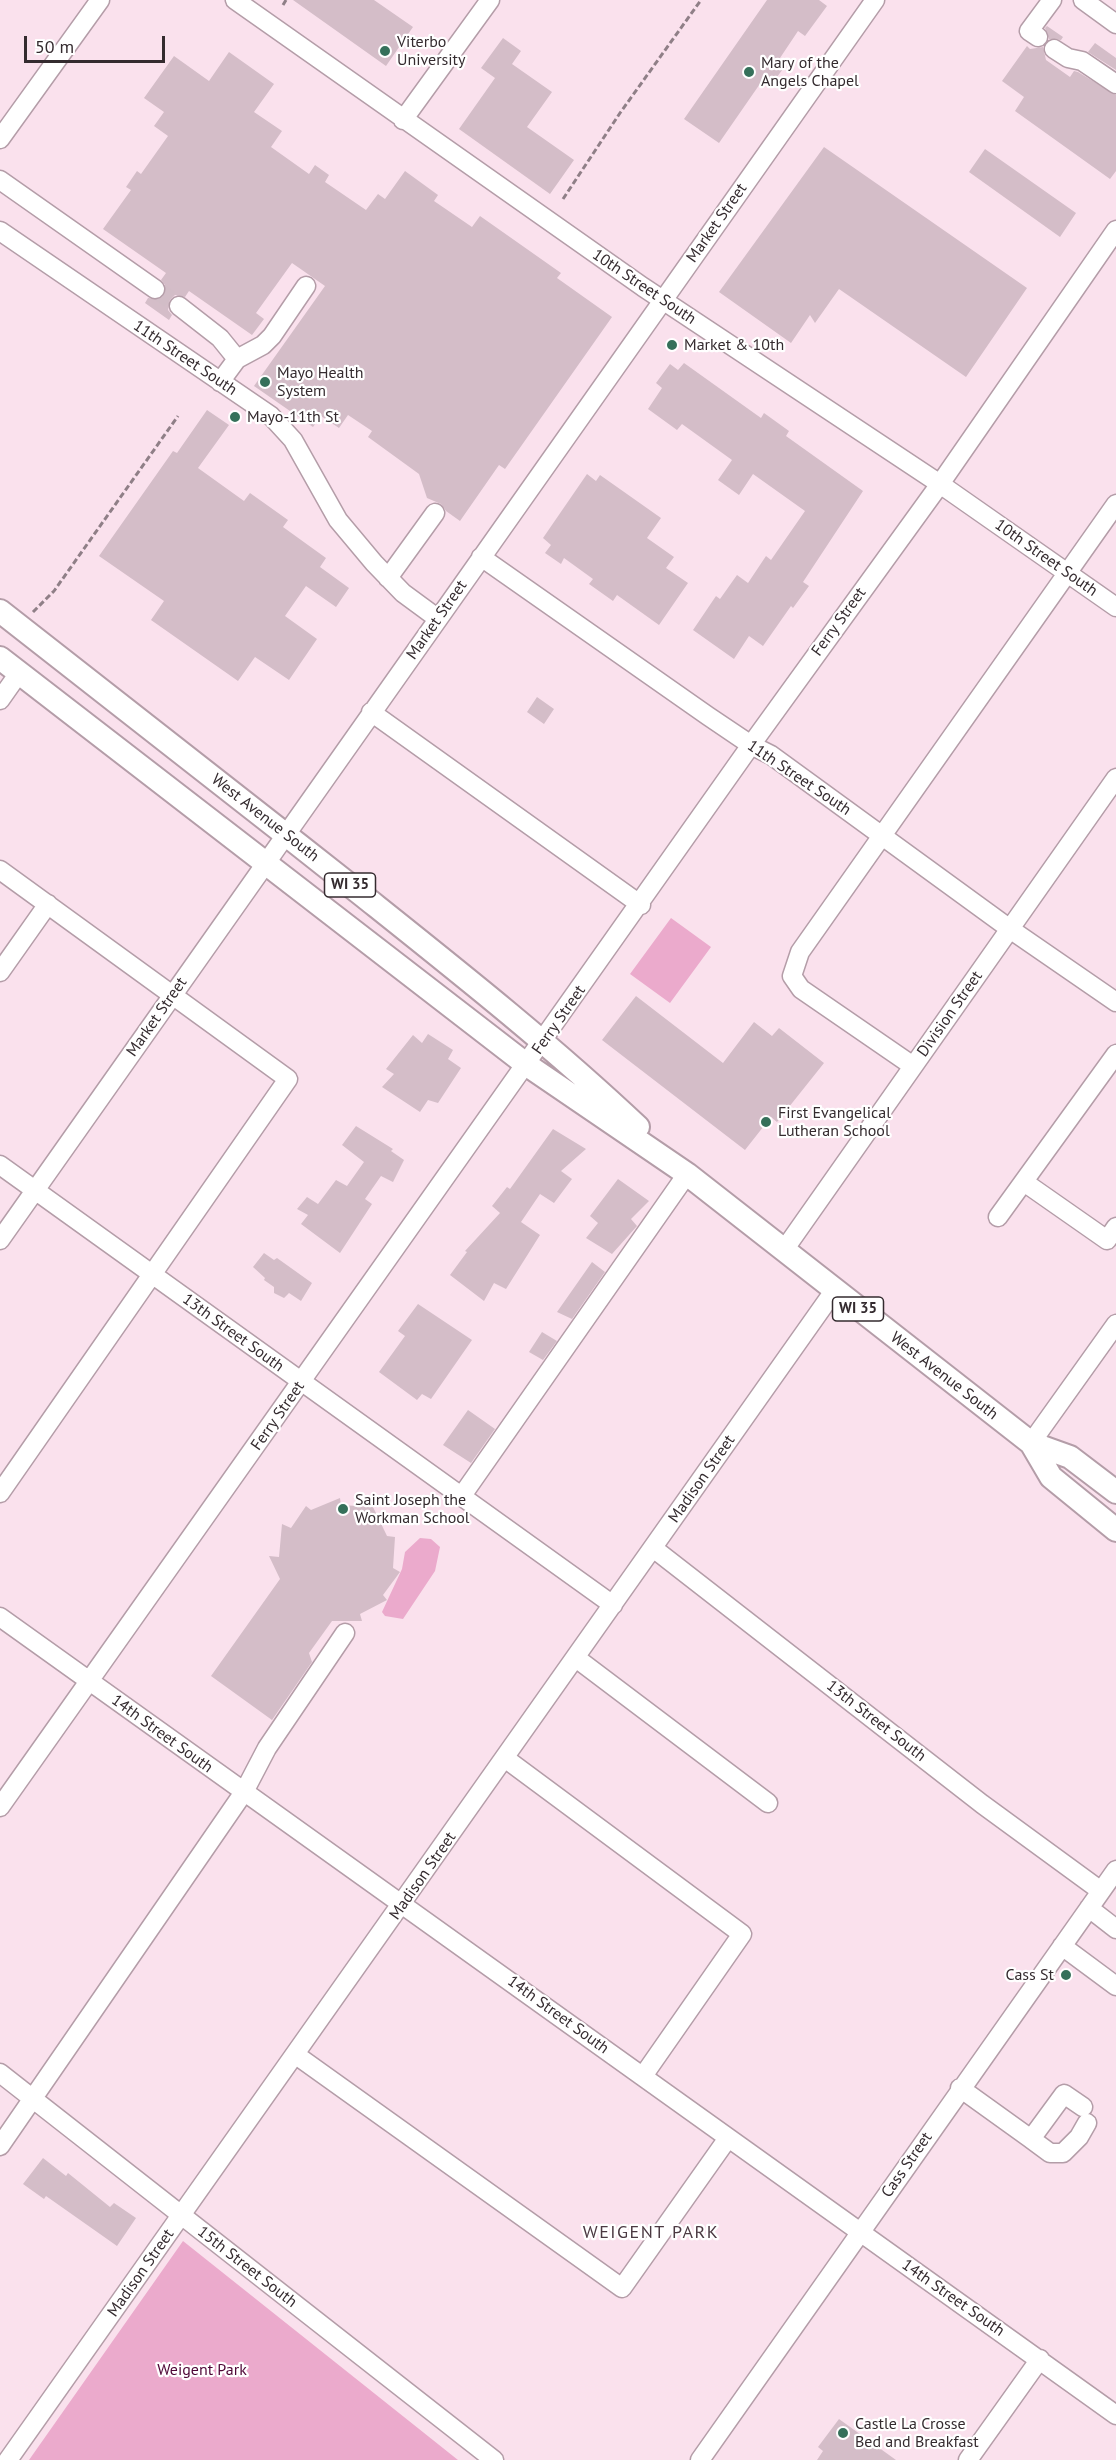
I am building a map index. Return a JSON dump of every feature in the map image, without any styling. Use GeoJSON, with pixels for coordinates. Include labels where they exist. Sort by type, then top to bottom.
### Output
{"type":"FeatureCollection","features":[{"type":"Feature","properties":{"kind":"main road","name":"West Avenue South"},"geometry":{"type":"LineString","coordinates":[[0,611],[287,834],[544,1042],[687,1174]]}},
{"type":"Feature","properties":{"kind":"main road","name":"West Avenue South"},"geometry":{"type":"LineString","coordinates":[[0,657],[527,1065],[687,1174],[1031,1443],[1070,1458],[1116,1492]]}},
{"type":"Feature","properties":{"kind":"main road","name":"West Avenue South"},"geometry":{"type":"LineString","coordinates":[[1031,1443],[1051,1477],[1116,1530]]}},
{"type":"Feature","properties":{"kind":"street"},"geometry":{"type":"LineString","coordinates":[[0,139],[100,0]]}},
{"type":"Feature","properties":{"kind":"street","name":"10th Street South"},"geometry":{"type":"LineString","coordinates":[[235,0],[663,300],[939,484],[1116,607]]}},
{"type":"Feature","properties":{"kind":"street"},"geometry":{"type":"LineString","coordinates":[[404,120],[490,0]]}},
{"type":"Feature","properties":{"kind":"street","name":"Market Street"},"geometry":{"type":"LineString","coordinates":[[0,1240],[875,0]]}},
{"type":"Feature","properties":{"kind":"street"},"geometry":{"type":"LineString","coordinates":[[1038,38],[1029,31],[1052,0]]}},
{"type":"Feature","properties":{"kind":"street"},"geometry":{"type":"LineString","coordinates":[[1083,0],[1116,24]]}},
{"type":"Feature","properties":{"kind":"street"},"geometry":{"type":"LineString","coordinates":[[1054,49],[1068,58],[1082,61],[1116,84]]}},
{"type":"Feature","properties":{"kind":"street"},"geometry":{"type":"LineString","coordinates":[[0,180],[155,289]]}},
{"type":"Feature","properties":{"kind":"street","name":"Ferry Street"},"geometry":{"type":"LineString","coordinates":[[0,1807],[641,905],[751,745],[939,484],[1116,230]]}},
{"type":"Feature","properties":{"kind":"street","name":"11th Street South"},"geometry":{"type":"LineString","coordinates":[[0,231],[271,416],[293,440],[338,520],[388,578],[438,618]]}},
{"type":"Feature","properties":{"kind":"street"},"geometry":{"type":"LineString","coordinates":[[220,382],[237,359],[263,345],[272,336],[306,286]]}},
{"type":"Feature","properties":{"kind":"street"},"geometry":{"type":"LineString","coordinates":[[179,306],[220,338],[237,359]]}},
{"type":"Feature","properties":{"kind":"street"},"geometry":{"type":"LineString","coordinates":[[913,1066],[801,989],[792,976],[800,952],[1116,504]]}},
{"type":"Feature","properties":{"kind":"street"},"geometry":{"type":"LineString","coordinates":[[388,578],[435,513]]}},
{"type":"Feature","properties":{"kind":"street","name":"11th Street South"},"geometry":{"type":"LineString","coordinates":[[481,557],[751,745],[771,756],[1010,929],[1116,1002]]}},
{"type":"Feature","properties":{"kind":"street"},"geometry":{"type":"LineString","coordinates":[[0,700],[19,673]]}},
{"type":"Feature","properties":{"kind":"street"},"geometry":{"type":"LineString","coordinates":[[371,712],[641,905]]}},
{"type":"Feature","properties":{"kind":"street","name":"Division Street"},"geometry":{"type":"LineString","coordinates":[[784,1250],[1116,778]]}},
{"type":"Feature","properties":{"kind":"street"},"geometry":{"type":"LineString","coordinates":[[0,870],[288,1079],[0,1493]]}},
{"type":"Feature","properties":{"kind":"street"},"geometry":{"type":"LineString","coordinates":[[0,972],[48,904]]}},
{"type":"Feature","properties":{"kind":"street"},"geometry":{"type":"LineString","coordinates":[[998,1217],[1116,1054]]}},
{"type":"Feature","properties":{"kind":"street","name":"13th Street South"},"geometry":{"type":"LineString","coordinates":[[0,1165],[613,1605]]}},
{"type":"Feature","properties":{"kind":"street"},"geometry":{"type":"LineString","coordinates":[[461,1497],[687,1174]]}},
{"type":"Feature","properties":{"kind":"street"},"geometry":{"type":"LineString","coordinates":[[1024,1182],[1107,1240],[1116,1227]]}},
{"type":"Feature","properties":{"kind":"street","name":"Madison Street"},"geometry":{"type":"LineString","coordinates":[[9,2460],[506,1759],[834,1291]]}},
{"type":"Feature","properties":{"kind":"street"},"geometry":{"type":"LineString","coordinates":[[1031,1443],[1116,1324]]}},
{"type":"Feature","properties":{"kind":"street","name":"13th Street South"},"geometry":{"type":"LineString","coordinates":[[654,1548],[982,1804],[1101,1891]]}},
{"type":"Feature","properties":{"kind":"street","name":"14th Street South"},"geometry":{"type":"LineString","coordinates":[[0,1617],[1116,2415]]}},
{"type":"Feature","properties":{"kind":"street"},"geometry":{"type":"LineString","coordinates":[[0,2146],[244,1792],[267,1748],[345,1633]]}},
{"type":"Feature","properties":{"kind":"street"},"geometry":{"type":"LineString","coordinates":[[576,1658],[768,1803]]}},
{"type":"Feature","properties":{"kind":"street"},"geometry":{"type":"LineString","coordinates":[[506,1759],[742,1934],[643,2076]]}},
{"type":"Feature","properties":{"kind":"street","name":"Cass Street"},"geometry":{"type":"LineString","coordinates":[[700,2460],[960,2088],[1116,1870]]}},
{"type":"Feature","properties":{"kind":"street"},"geometry":{"type":"LineString","coordinates":[[1089,1908],[1116,1929]]}},
{"type":"Feature","properties":{"kind":"street"},"geometry":{"type":"LineString","coordinates":[[1062,1946],[1116,1986]]}},
{"type":"Feature","properties":{"kind":"street"},"geometry":{"type":"LineString","coordinates":[[296,2055],[622,2288],[728,2138]]}},
{"type":"Feature","properties":{"kind":"street","name":"15th Street South"},"geometry":{"type":"LineString","coordinates":[[0,2073],[494,2460]]}},
{"type":"Feature","properties":{"kind":"street"},"geometry":{"type":"LineString","coordinates":[[960,2088],[1050,2153],[1064,2153],[1079,2137],[1085,2115],[1064,2094],[1031,2139]]}},
{"type":"Feature","properties":{"kind":"street"},"geometry":{"type":"LineString","coordinates":[[968,2460],[1040,2359]]}},
{"type":"Feature","properties":{"kind":"path"},"geometry":{"type":"LineString","coordinates":[[283,5],[286,0]]}},
{"type":"Feature","properties":{"kind":"path"},"geometry":{"type":"LineString","coordinates":[[563,199],[620,113],[701,0]]}},
{"type":"Feature","properties":{"kind":"path"},"geometry":{"type":"LineString","coordinates":[[26,618],[54,591],[178,416]]}},
{"type":"Feature","properties":{"kind":"green space"},"geometry":{"type":"Polygon","coordinates":[[[671,918],[711,947],[670,1003],[630,974],[671,918]]]}},
{"type":"Feature","properties":{"kind":"green space"},"geometry":{"type":"Polygon","coordinates":[[[420,1538],[431,1539],[440,1547],[435,1571],[403,1619],[385,1616],[382,1612],[402,1569],[405,1552],[420,1538]]]}},
{"type":"Feature","properties":{"kind":"green space","name":"Weigent Park"},"geometry":{"type":"Polygon","coordinates":[[[183,2241],[458,2460],[29,2460],[183,2241]]]}},
{"type":"Feature","properties":{"kind":"building"},"geometry":{"type":"Polygon","coordinates":[[[293,0],[374,0],[413,27],[386,66],[293,0]]]}},
{"type":"Feature","properties":{"kind":"building","name":"Mary of the Angels Chapel"},"geometry":{"type":"Polygon","coordinates":[[[767,0],[819,0],[827,6],[805,36],[798,31],[778,61],[785,66],[772,84],[764,78],[719,143],[684,119],[767,0]]]}},
{"type":"Feature","properties":{"kind":"building"},"geometry":{"type":"Polygon","coordinates":[[[1047,26],[1063,37],[1061,40],[1049,39],[1045,28],[1047,26]]]}},
{"type":"Feature","properties":{"kind":"building"},"geometry":{"type":"Polygon","coordinates":[[[503,38],[521,51],[512,64],[552,92],[527,127],[574,160],[550,194],[459,129],[495,78],[481,68],[503,38]]]}},
{"type":"Feature","properties":{"kind":"building"},"geometry":{"type":"Polygon","coordinates":[[[1095,43],[1116,58],[1116,70],[1088,52],[1095,43]]]}},
{"type":"Feature","properties":{"kind":"building"},"geometry":{"type":"Polygon","coordinates":[[[1027,46],[1030,49],[1043,47],[1046,60],[1070,77],[1074,71],[1078,72],[1116,95],[1116,171],[1110,179],[1015,111],[1024,97],[1002,81],[1027,46]]]}},
{"type":"Feature","properties":{"kind":"building"},"geometry":{"type":"Polygon","coordinates":[[[229,52],[274,84],[254,112],[282,131],[271,147],[309,174],[315,165],[329,175],[325,182],[366,210],[378,194],[385,199],[405,171],[438,195],[434,201],[472,227],[480,216],[561,273],[557,278],[612,317],[505,469],[499,465],[460,521],[446,511],[441,504],[427,498],[419,474],[368,437],[372,431],[348,415],[339,428],[321,416],[313,427],[254,386],[325,286],[292,263],[256,313],[264,319],[252,335],[189,291],[185,297],[175,295],[170,300],[168,310],[172,315],[169,320],[145,303],[148,298],[159,299],[164,295],[165,285],[161,280],[166,273],[103,229],[131,190],[126,187],[137,171],[141,174],[168,136],[154,126],[164,112],[144,98],[174,56],[209,81],[229,52]]]}},
{"type":"Feature","properties":{"kind":"building"},"geometry":{"type":"Polygon","coordinates":[[[824,147],[1027,288],[966,377],[839,289],[815,323],[810,315],[791,343],[719,292],[824,147]]]}},
{"type":"Feature","properties":{"kind":"building"},"geometry":{"type":"Polygon","coordinates":[[[985,149],[1076,213],[1060,237],[969,172],[985,149]]]}},
{"type":"Feature","properties":{"kind":"building"},"geometry":{"type":"Polygon","coordinates":[[[684,363],[761,418],[764,413],[789,431],[786,436],[863,491],[803,582],[809,586],[793,608],[791,606],[763,646],[749,636],[734,659],[693,630],[716,596],[720,599],[737,575],[748,583],[766,556],[771,560],[805,511],[753,474],[739,495],[718,480],[732,460],[682,424],[677,430],[648,409],[662,388],[656,383],[670,364],[678,370],[684,363]]]}},
{"type":"Feature","properties":{"kind":"building"},"geometry":{"type":"Polygon","coordinates":[[[207,410],[229,425],[198,468],[244,501],[250,493],[288,520],[283,527],[326,558],[320,567],[349,588],[336,607],[306,586],[285,616],[317,639],[289,680],[255,657],[238,681],[151,620],[164,601],[99,556],[173,451],[177,453],[207,410]]]}},
{"type":"Feature","properties":{"kind":"building"},"geometry":{"type":"Polygon","coordinates":[[[587,474],[596,481],[600,475],[661,518],[647,538],[674,557],[666,568],[688,583],[659,625],[617,595],[613,601],[589,584],[593,579],[564,558],[561,564],[545,553],[551,545],[543,538],[587,474]]]}},
{"type":"Feature","properties":{"kind":"building"},"geometry":{"type":"Polygon","coordinates":[[[537,697],[554,709],[544,724],[527,712],[537,697]]]}},
{"type":"Feature","properties":{"kind":"building"},"geometry":{"type":"Polygon","coordinates":[[[636,996],[723,1063],[754,1022],[772,1036],[779,1028],[824,1063],[777,1122],[771,1117],[745,1150],[602,1040],[636,996]]]}},
{"type":"Feature","properties":{"kind":"building"},"geometry":{"type":"Polygon","coordinates":[[[428,1034],[453,1050],[448,1059],[461,1068],[438,1103],[428,1100],[420,1112],[382,1087],[394,1074],[386,1069],[413,1035],[422,1043],[428,1034]]]}},
{"type":"Feature","properties":{"kind":"building"},"geometry":{"type":"Polygon","coordinates":[[[356,1126],[393,1149],[391,1151],[404,1160],[393,1182],[381,1176],[365,1199],[372,1204],[340,1253],[301,1224],[308,1215],[297,1209],[307,1197],[318,1204],[336,1180],[347,1186],[364,1162],[342,1145],[356,1126]]]}},
{"type":"Feature","properties":{"kind":"building"},"geometry":{"type":"Polygon","coordinates":[[[553,1129],[586,1149],[561,1171],[572,1179],[554,1203],[540,1194],[521,1222],[540,1235],[506,1289],[494,1283],[484,1301],[450,1275],[467,1252],[465,1251],[500,1213],[492,1206],[507,1187],[510,1189],[553,1129]]]}},
{"type":"Feature","properties":{"kind":"building"},"geometry":{"type":"Polygon","coordinates":[[[618,1179],[649,1201],[631,1219],[637,1226],[612,1254],[586,1238],[598,1223],[590,1216],[618,1179]]]}},
{"type":"Feature","properties":{"kind":"building"},"geometry":{"type":"Polygon","coordinates":[[[264,1253],[274,1260],[277,1258],[312,1283],[301,1301],[289,1293],[284,1298],[274,1293],[274,1287],[264,1280],[265,1278],[253,1267],[264,1253]]]}},
{"type":"Feature","properties":{"kind":"building"},"geometry":{"type":"Polygon","coordinates":[[[592,1262],[605,1272],[572,1319],[557,1312],[592,1262]]]}},
{"type":"Feature","properties":{"kind":"building"},"geometry":{"type":"Polygon","coordinates":[[[418,1304],[472,1340],[431,1399],[422,1394],[417,1400],[379,1372],[405,1336],[398,1331],[418,1304]]]}},
{"type":"Feature","properties":{"kind":"building"},"geometry":{"type":"Polygon","coordinates":[[[542,1332],[557,1341],[543,1360],[529,1352],[542,1332]]]}},
{"type":"Feature","properties":{"kind":"building"},"geometry":{"type":"Polygon","coordinates":[[[468,1410],[495,1429],[471,1463],[443,1445],[468,1410]]]}},
{"type":"Feature","properties":{"kind":"building"},"geometry":{"type":"Polygon","coordinates":[[[340,1498],[341,1505],[373,1507],[387,1536],[395,1537],[393,1568],[400,1572],[383,1595],[387,1600],[360,1614],[362,1621],[332,1621],[309,1653],[312,1662],[272,1720],[211,1676],[280,1579],[269,1556],[279,1557],[282,1524],[291,1528],[306,1506],[311,1510],[340,1498]]]}},
{"type":"Feature","properties":{"kind":"building"},"geometry":{"type":"Polygon","coordinates":[[[43,2158],[66,2176],[68,2173],[110,2207],[114,2203],[136,2218],[117,2246],[46,2196],[44,2199],[23,2184],[43,2158]]]}},
{"type":"Feature","properties":{"kind":"building","name":"Castle La Crosse Bed and Breakfast"},"geometry":{"type":"Polygon","coordinates":[[[839,2419],[896,2460],[817,2460],[823,2451],[818,2447],[839,2419]]]}},
{"type":"Feature","properties":{"kind":"tunnel"},"geometry":{"type":"LineString","coordinates":[[155,289],[179,306]]}},
{"type":"Feature","properties":{"kind":"place","name":"Viterbo University"},"geometry":{"type":"Point","coordinates":[385,51]}},
{"type":"Feature","properties":{"kind":"place","name":"Mary of the Angels Chapel"},"geometry":{"type":"Point","coordinates":[749,72]}},
{"type":"Feature","properties":{"kind":"place","name":"Market & 10th"},"geometry":{"type":"Point","coordinates":[672,345]}},
{"type":"Feature","properties":{"kind":"place","name":"Mayo Health System"},"geometry":{"type":"Point","coordinates":[265,382]}},
{"type":"Feature","properties":{"kind":"place","name":"Mayo-11th St"},"geometry":{"type":"Point","coordinates":[235,417]}},
{"type":"Feature","properties":{"kind":"place","name":"First Evangelical Lutheran School"},"geometry":{"type":"Point","coordinates":[766,1122]}},
{"type":"Feature","properties":{"kind":"place","name":"Saint Joseph the Workman School"},"geometry":{"type":"Point","coordinates":[343,1509]}},
{"type":"Feature","properties":{"kind":"place","name":"Cass St"},"geometry":{"type":"Point","coordinates":[1066,1975]}},
{"type":"Feature","properties":{"kind":"place","name":"Castle La Crosse Bed and Breakfast"},"geometry":{"type":"Point","coordinates":[843,2433]}},
{"type":"Feature","properties":{"kind":"district","name":"WEIGENT PARK"},"geometry":{"type":"Point","coordinates":[651,2233]}}]}
